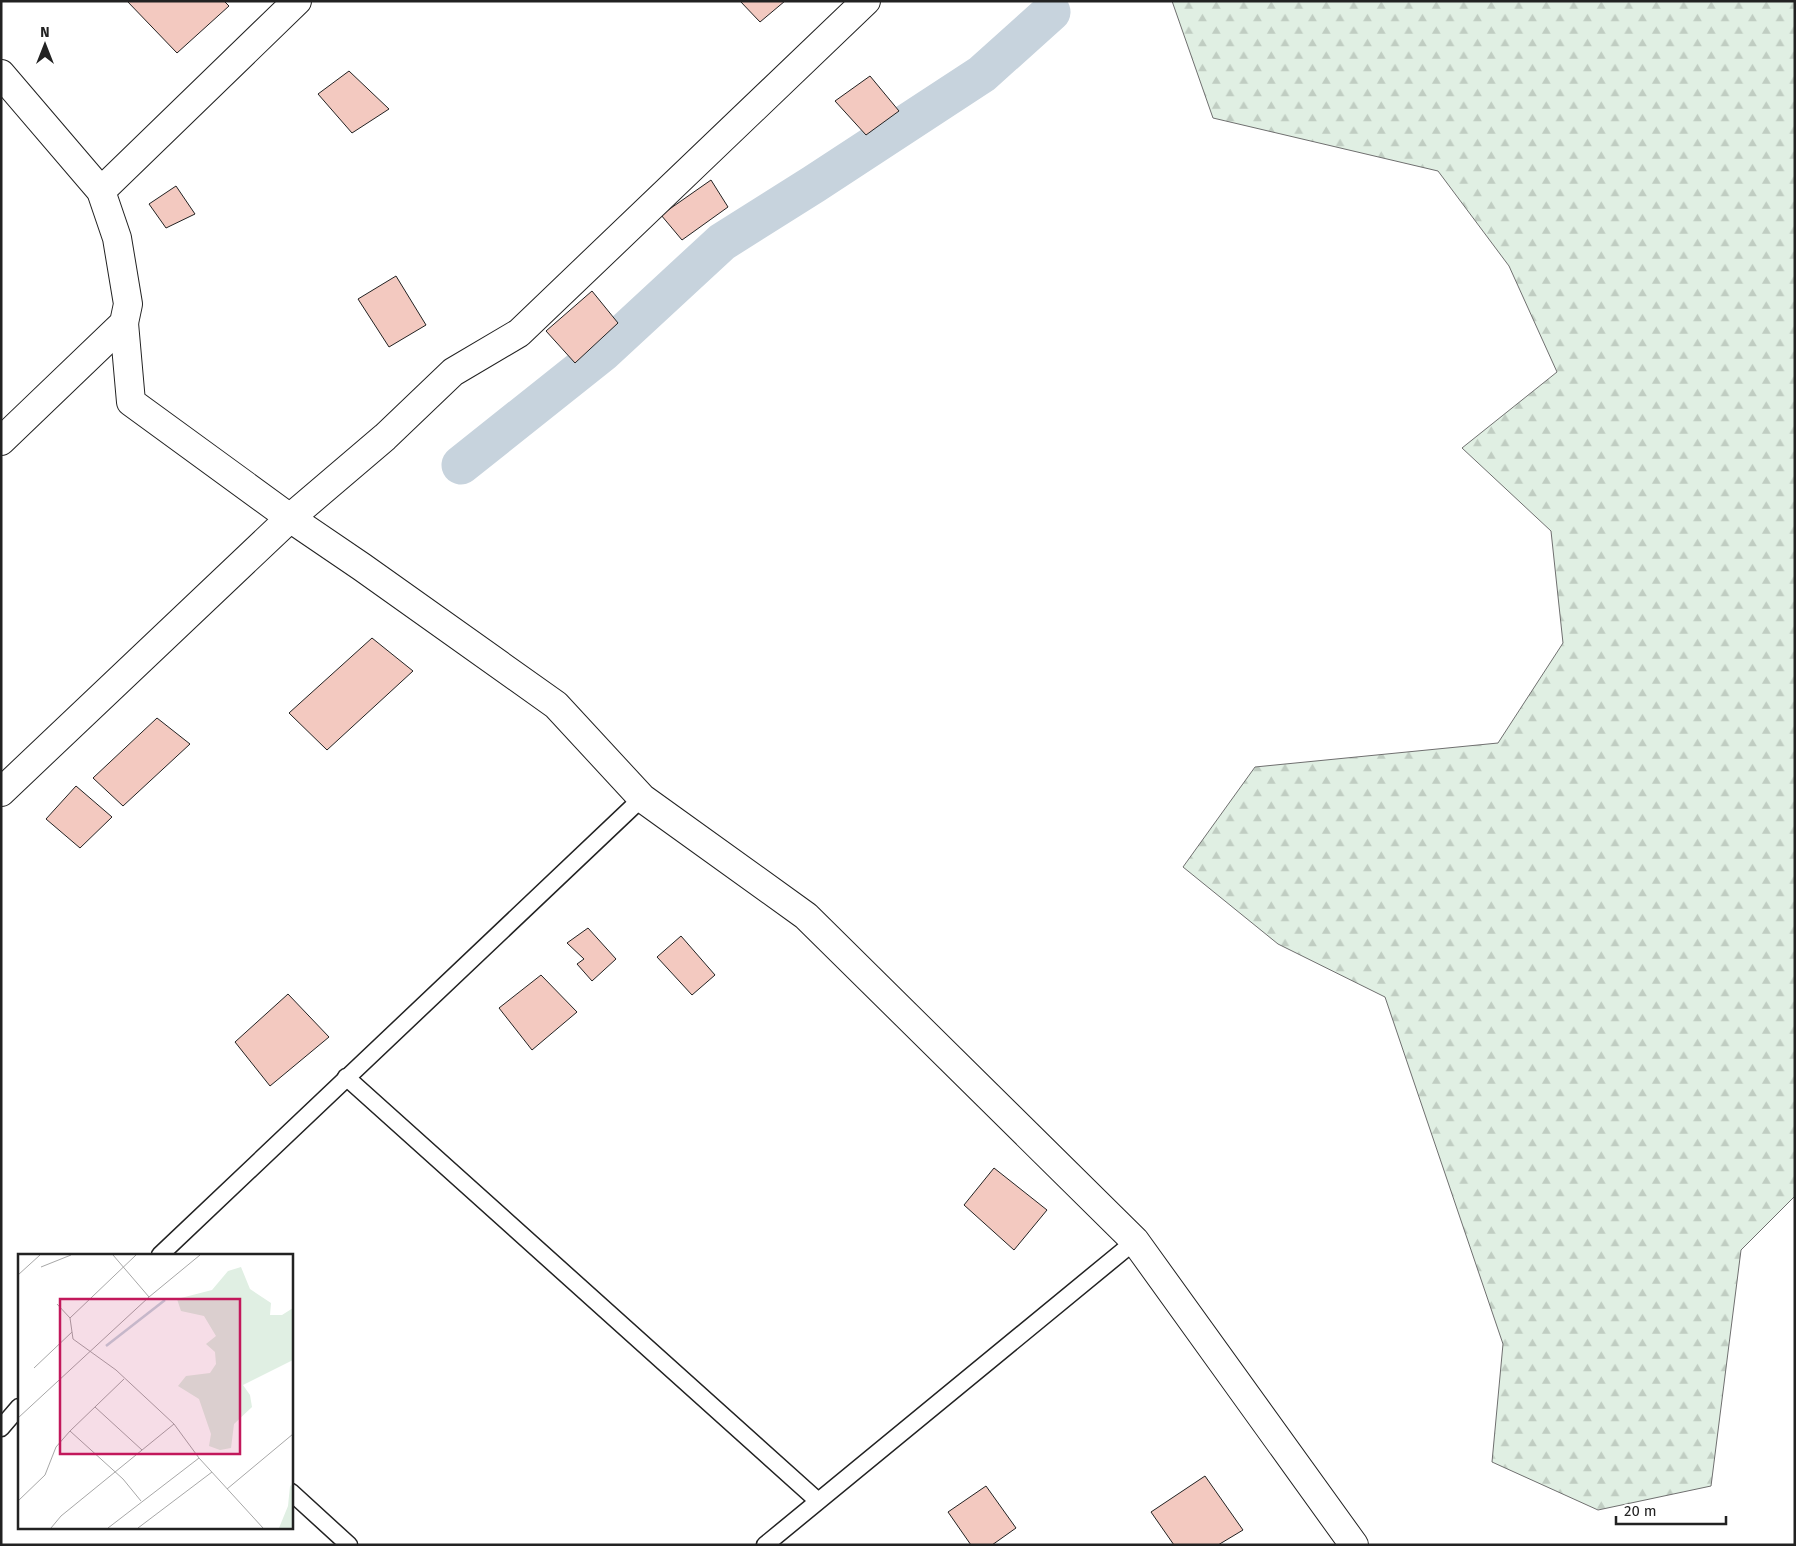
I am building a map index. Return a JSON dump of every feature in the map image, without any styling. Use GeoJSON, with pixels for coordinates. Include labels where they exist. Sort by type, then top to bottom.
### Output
{"type":"FeatureCollection","features":[{"type":"Feature","properties":{"kind":"street"},"geometry":{"type":"LineString","coordinates":[[101,191],[297,1]]}},
{"type":"Feature","properties":{"kind":"street"},"geometry":{"type":"LineString","coordinates":[[1,792],[290,518],[385,437],[453,372],[519,333],[866,1]]}},
{"type":"Feature","properties":{"kind":"street"},"geometry":{"type":"LineString","coordinates":[[1,74],[101,191],[118,248],[128,304],[124,323],[131,402],[290,518],[556,705],[642,798],[806,916],[1135,1241],[1354,1545]]}},
{"type":"Feature","properties":{"kind":"street"},"geometry":{"type":"LineString","coordinates":[[1,441],[124,323]]}},
{"type":"Feature","properties":{"kind":"lane"},"geometry":{"type":"LineString","coordinates":[[161,1254],[642,798]]}},
{"type":"Feature","properties":{"kind":"lane"},"geometry":{"type":"LineString","coordinates":[[346,1078],[818,1501]]}},
{"type":"Feature","properties":{"kind":"lane"},"geometry":{"type":"LineString","coordinates":[[765,1545],[1135,1241]]}},
{"type":"Feature","properties":{"kind":"lane"},"geometry":{"type":"LineString","coordinates":[[1,1428],[18,1408]]}},
{"type":"Feature","properties":{"kind":"lane"},"geometry":{"type":"LineString","coordinates":[[292,1493],[349,1545]]}},
{"type":"Feature","properties":{"kind":"green space"},"geometry":{"type":"Polygon","coordinates":[[[1172,1],[1795,1],[1795,1196],[1741,1250],[1711,1486],[1598,1510],[1492,1462],[1503,1344],[1385,997],[1278,944],[1183,867],[1255,767],[1498,743],[1563,643],[1551,531],[1462,448],[1557,372],[1509,266],[1438,171],[1213,118],[1172,1]]]}},
{"type":"Feature","properties":{"kind":"building"},"geometry":{"type":"Polygon","coordinates":[[[127,1],[224,1],[229,6],[177,53],[127,1]]]}},
{"type":"Feature","properties":{"kind":"building"},"geometry":{"type":"Polygon","coordinates":[[[740,1],[785,1],[760,22],[740,1]]]}},
{"type":"Feature","properties":{"kind":"building"},"geometry":{"type":"Polygon","coordinates":[[[349,71],[389,109],[352,133],[318,94],[349,71]]]}},
{"type":"Feature","properties":{"kind":"building"},"geometry":{"type":"Polygon","coordinates":[[[870,76],[899,111],[866,135],[835,101],[870,76]]]}},
{"type":"Feature","properties":{"kind":"building"},"geometry":{"type":"Polygon","coordinates":[[[711,180],[728,207],[682,240],[661,215],[711,180]]]}},
{"type":"Feature","properties":{"kind":"building"},"geometry":{"type":"Polygon","coordinates":[[[176,186],[195,214],[166,228],[149,204],[176,186]]]}},
{"type":"Feature","properties":{"kind":"building"},"geometry":{"type":"Polygon","coordinates":[[[396,276],[426,325],[389,347],[358,299],[396,276]]]}},
{"type":"Feature","properties":{"kind":"building"},"geometry":{"type":"Polygon","coordinates":[[[592,291],[618,323],[575,363],[546,331],[592,291]]]}},
{"type":"Feature","properties":{"kind":"building"},"geometry":{"type":"Polygon","coordinates":[[[372,638],[413,671],[327,750],[289,713],[372,638]]]}},
{"type":"Feature","properties":{"kind":"building"},"geometry":{"type":"Polygon","coordinates":[[[157,718],[190,744],[123,806],[93,778],[157,718]]]}},
{"type":"Feature","properties":{"kind":"building"},"geometry":{"type":"Polygon","coordinates":[[[76,786],[112,817],[80,848],[46,819],[76,786]]]}},
{"type":"Feature","properties":{"kind":"building"},"geometry":{"type":"Polygon","coordinates":[[[588,928],[616,959],[592,981],[577,964],[584,959],[567,943],[588,928]]]}},
{"type":"Feature","properties":{"kind":"building"},"geometry":{"type":"Polygon","coordinates":[[[681,936],[715,975],[692,995],[657,957],[681,936]]]}},
{"type":"Feature","properties":{"kind":"building"},"geometry":{"type":"Polygon","coordinates":[[[541,975],[577,1012],[532,1050],[499,1008],[541,975]]]}},
{"type":"Feature","properties":{"kind":"building"},"geometry":{"type":"Polygon","coordinates":[[[288,994],[329,1037],[270,1086],[235,1042],[288,994]]]}},
{"type":"Feature","properties":{"kind":"building"},"geometry":{"type":"Polygon","coordinates":[[[994,1168],[1047,1210],[1014,1250],[964,1205],[994,1168]]]}},
{"type":"Feature","properties":{"kind":"building"},"geometry":{"type":"Polygon","coordinates":[[[1205,1476],[1243,1530],[1218,1545],[1174,1545],[1151,1512],[1205,1476]]]}},
{"type":"Feature","properties":{"kind":"building"},"geometry":{"type":"Polygon","coordinates":[[[986,1486],[1016,1528],[992,1545],[971,1545],[948,1512],[986,1486]]]}},
{"type":"Feature","properties":{"kind":"waterway"},"geometry":{"type":"LineString","coordinates":[[461,465],[603,352],[722,242],[982,74],[1051,12]]}}]}
